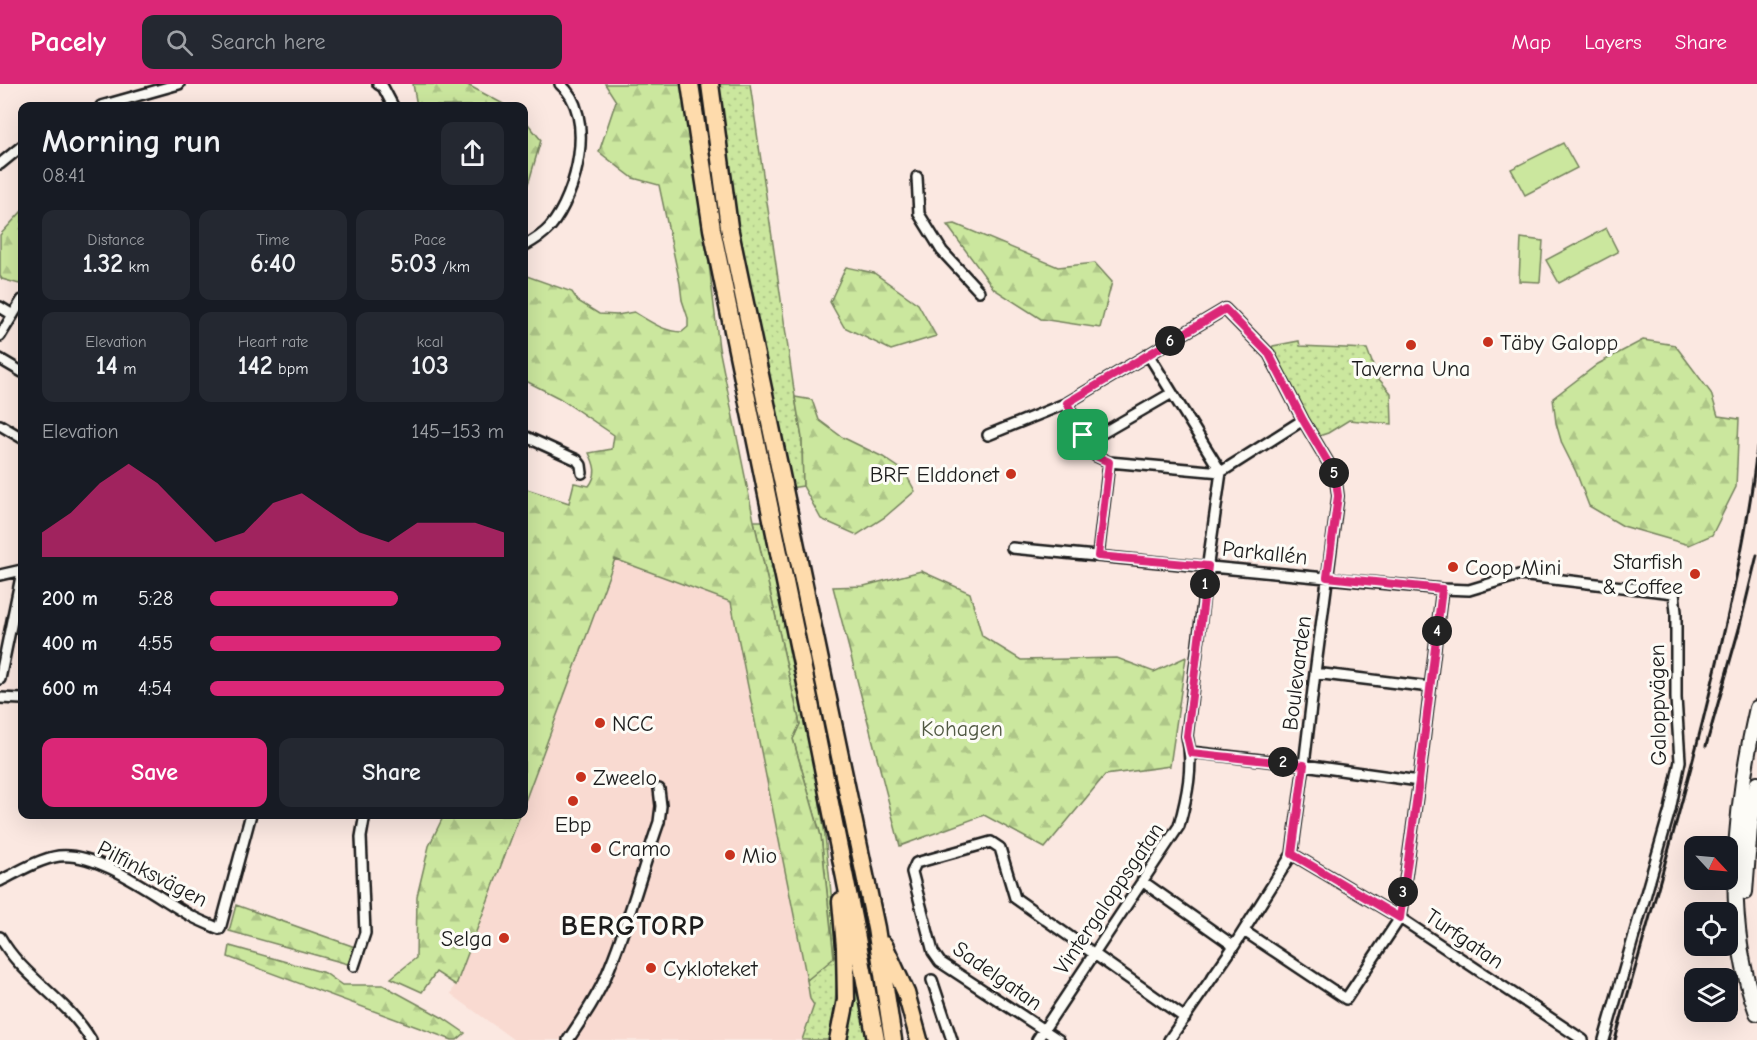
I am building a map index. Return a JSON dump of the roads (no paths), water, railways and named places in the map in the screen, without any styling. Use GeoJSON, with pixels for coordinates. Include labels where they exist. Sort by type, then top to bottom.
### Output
{"type":"FeatureCollection","features":[{"type":"Feature","properties":{"kind":"highway"},"geometry":{"type":"LineString","coordinates":[[690,84],[712,229],[808,693],[876,1040]]}},
{"type":"Feature","properties":{"kind":"highway"},"geometry":{"type":"LineString","coordinates":[[710,84],[729,227],[876,928],[893,1040]]}},
{"type":"Feature","properties":{"kind":"highway"},"geometry":{"type":"LineString","coordinates":[[808,693],[840,896],[846,1000],[838,1040]]}},
{"type":"Feature","properties":{"kind":"highway"},"geometry":{"type":"LineString","coordinates":[[876,928],[906,993],[920,1040]]}},
{"type":"Feature","properties":{"kind":"street"},"geometry":{"type":"LineString","coordinates":[[116,102],[179,84]]}},
{"type":"Feature","properties":{"kind":"street"},"geometry":{"type":"LineString","coordinates":[[378,84],[383,87],[391,102]]}},
{"type":"Feature","properties":{"kind":"street"},"geometry":{"type":"LineString","coordinates":[[528,244],[550,227],[564,205],[576,177],[580,148],[578,116],[568,90],[560,84]]}},
{"type":"Feature","properties":{"kind":"street"},"geometry":{"type":"LineString","coordinates":[[0,164],[18,149]]}},
{"type":"Feature","properties":{"kind":"street"},"geometry":{"type":"LineString","coordinates":[[917,177],[919,214],[942,251],[979,291]]}},
{"type":"Feature","properties":{"kind":"street"},"geometry":{"type":"LineString","coordinates":[[0,336],[18,307]]}},
{"type":"Feature","properties":{"kind":"street"},"geometry":{"type":"LineString","coordinates":[[0,308],[13,315]]}},
{"type":"Feature","properties":{"kind":"street","name":"Boulevarden"},"geometry":{"type":"LineString","coordinates":[[1148,354],[1225,309],[1269,354],[1303,420],[1335,474],[1338,486],[1292,854],[1244,931],[1169,1040]]}},
{"type":"Feature","properties":{"kind":"street"},"geometry":{"type":"LineString","coordinates":[[988,435],[1067,403],[1148,354],[1221,472]]}},
{"type":"Feature","properties":{"kind":"street"},"geometry":{"type":"LineString","coordinates":[[0,359],[18,370]]}},
{"type":"Feature","properties":{"kind":"street"},"geometry":{"type":"LineString","coordinates":[[1087,442],[1172,393]]}},
{"type":"Feature","properties":{"kind":"street"},"geometry":{"type":"LineString","coordinates":[[1067,403],[1096,456],[1109,462],[1221,472],[1303,420]]}},
{"type":"Feature","properties":{"kind":"street"},"geometry":{"type":"LineString","coordinates":[[0,425],[18,436]]}},
{"type":"Feature","properties":{"kind":"street"},"geometry":{"type":"LineString","coordinates":[[528,438],[577,460],[581,465],[582,473]]}},
{"type":"Feature","properties":{"kind":"street"},"geometry":{"type":"LineString","coordinates":[[1098,556],[1109,462]]}},
{"type":"Feature","properties":{"kind":"street","name":"Vintergaloppsgatan"},"geometry":{"type":"LineString","coordinates":[[1037,1040],[1179,826],[1186,801],[1191,753],[1187,736],[1221,472]]}},
{"type":"Feature","properties":{"kind":"street","name":"Parkallén"},"geometry":{"type":"LineString","coordinates":[[1012,548],[1442,589]]}},
{"type":"Feature","properties":{"kind":"street"},"geometry":{"type":"LineString","coordinates":[[0,575],[18,572]]}},
{"type":"Feature","properties":{"kind":"street","name":"Galoppvägen"},"geometry":{"type":"LineString","coordinates":[[1442,589],[1469,590],[1519,575],[1674,593],[1680,761],[1670,810],[1604,1040]]}},
{"type":"Feature","properties":{"kind":"street"},"geometry":{"type":"LineString","coordinates":[[1244,931],[1346,999],[1400,918],[1442,589]]}},
{"type":"Feature","properties":{"kind":"street"},"geometry":{"type":"LineString","coordinates":[[0,679],[18,591]]}},
{"type":"Feature","properties":{"kind":"street"},"geometry":{"type":"LineString","coordinates":[[1315,673],[1430,687]]}},
{"type":"Feature","properties":{"kind":"street"},"geometry":{"type":"LineString","coordinates":[[0,698],[18,699]]}},
{"type":"Feature","properties":{"kind":"street"},"geometry":{"type":"LineString","coordinates":[[1757,708],[1744,921],[1749,958],[1757,987]]}},
{"type":"Feature","properties":{"kind":"street"},"geometry":{"type":"LineString","coordinates":[[1191,753],[1304,765],[1419,781]]}},
{"type":"Feature","properties":{"kind":"street"},"geometry":{"type":"LineString","coordinates":[[1757,784],[1737,837],[1736,902],[1741,955],[1757,1013]]}},
{"type":"Feature","properties":{"kind":"street"},"geometry":{"type":"LineString","coordinates":[[568,1040],[606,977],[624,928],[659,822],[661,806],[658,789]]}},
{"type":"Feature","properties":{"kind":"street","name":"Pilfinksvägen"},"geometry":{"type":"LineString","coordinates":[[0,881],[56,856],[77,857],[99,864],[126,877],[192,917],[220,929],[250,819]]}},
{"type":"Feature","properties":{"kind":"street"},"geometry":{"type":"LineString","coordinates":[[354,966],[365,933],[361,837],[364,819]]}},
{"type":"Feature","properties":{"kind":"street","name":"Sadelgatan"},"geometry":{"type":"LineString","coordinates":[[1059,1040],[940,962],[933,952],[912,872],[916,863],[991,842],[1000,848],[1015,898],[1094,954]]}},
{"type":"Feature","properties":{"kind":"street","name":"Turfgatan"},"geometry":{"type":"LineString","coordinates":[[1292,854],[1400,918],[1583,1040]]}},
{"type":"Feature","properties":{"kind":"street"},"geometry":{"type":"LineString","coordinates":[[1142,881],[1234,946]]}},
{"type":"Feature","properties":{"kind":"street"},"geometry":{"type":"LineString","coordinates":[[0,937],[13,957],[52,993],[86,1031],[91,1040]]}},
{"type":"Feature","properties":{"kind":"street"},"geometry":{"type":"LineString","coordinates":[[1094,954],[1185,1018]]}},
{"type":"Feature","properties":{"kind":"street"},"geometry":{"type":"LineString","coordinates":[[932,980],[952,1040]]}},
{"type":"Feature","properties":{"kind":"railway"},"geometry":{"type":"LineString","coordinates":[[1615,1040],[1703,721],[1745,533],[1757,447]]}},
{"type":"Feature","properties":{"kind":"railway"},"geometry":{"type":"LineString","coordinates":[[1706,746],[1757,555]]}},
{"type":"Feature","properties":{"kind":"place","name":"Täby Galopp"},"geometry":{"type":"Point","coordinates":[1488,342]}},
{"type":"Feature","properties":{"kind":"place","name":"Taverna Una"},"geometry":{"type":"Point","coordinates":[1411,345]}},
{"type":"Feature","properties":{"kind":"place","name":"BRF Elddonet"},"geometry":{"type":"Point","coordinates":[1011,474]}},
{"type":"Feature","properties":{"kind":"place","name":"Coop Mini"},"geometry":{"type":"Point","coordinates":[1453,567]}},
{"type":"Feature","properties":{"kind":"place","name":"Starfish & Coffee"},"geometry":{"type":"Point","coordinates":[1695,574]}},
{"type":"Feature","properties":{"kind":"place","name":"NCC"},"geometry":{"type":"Point","coordinates":[600,723]}},
{"type":"Feature","properties":{"kind":"place","name":"Zweelo"},"geometry":{"type":"Point","coordinates":[581,777]}},
{"type":"Feature","properties":{"kind":"place","name":"Ebp"},"geometry":{"type":"Point","coordinates":[573,801]}},
{"type":"Feature","properties":{"kind":"place","name":"Cramo"},"geometry":{"type":"Point","coordinates":[596,848]}},
{"type":"Feature","properties":{"kind":"place","name":"Mio"},"geometry":{"type":"Point","coordinates":[730,855]}},
{"type":"Feature","properties":{"kind":"place","name":"Selga"},"geometry":{"type":"Point","coordinates":[504,938]}},
{"type":"Feature","properties":{"kind":"place","name":"Cykloteket"},"geometry":{"type":"Point","coordinates":[651,968]}},
{"type":"Feature","properties":{"kind":"district","name":"BERGTORP"},"geometry":{"type":"Point","coordinates":[633,925]}},
{"type":"Feature","properties":{"kind":"park label","name":"Kohagen"},"geometry":{"type":"Point","coordinates":[962,728]}}]}
